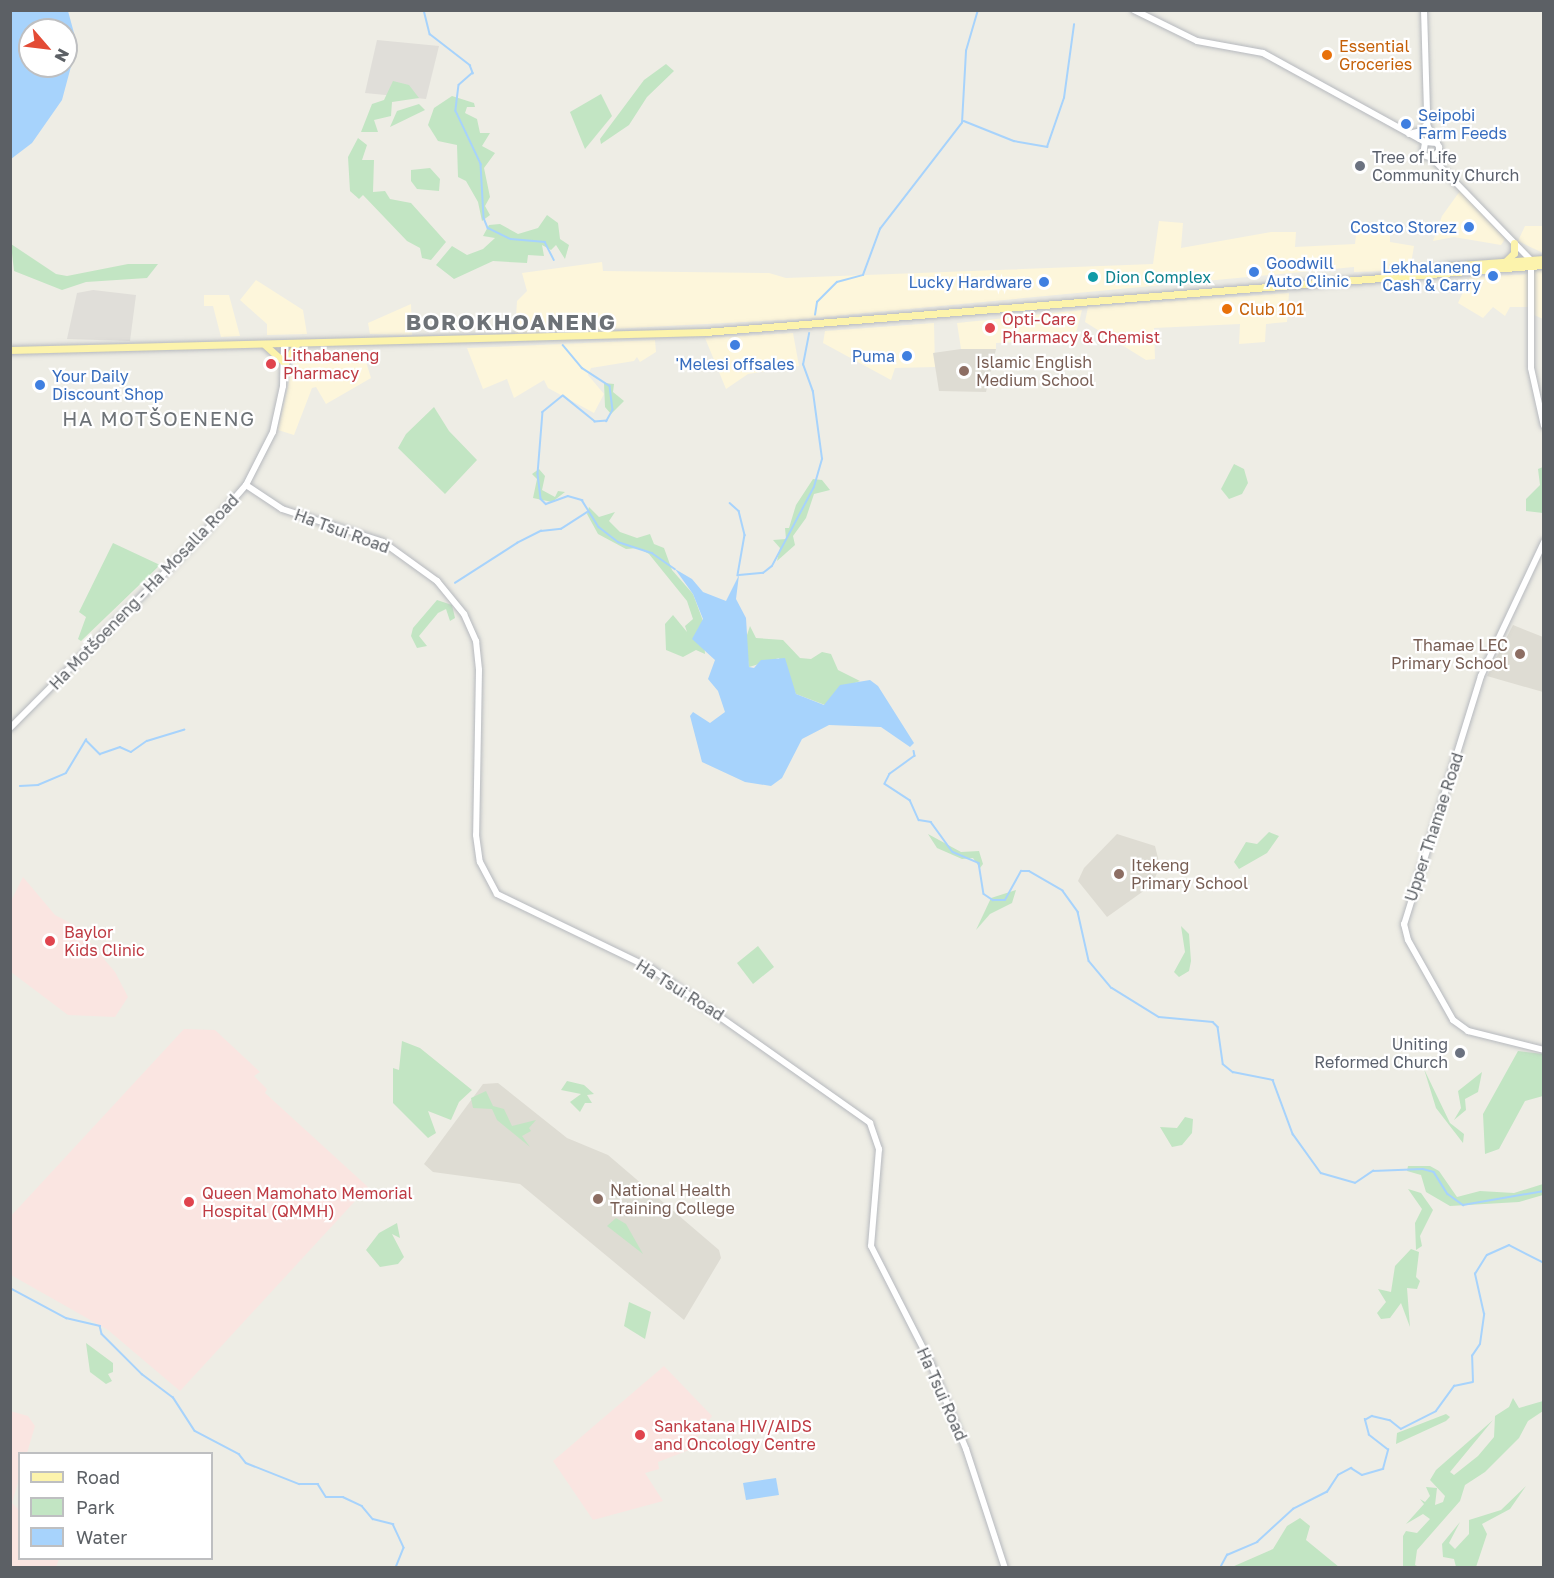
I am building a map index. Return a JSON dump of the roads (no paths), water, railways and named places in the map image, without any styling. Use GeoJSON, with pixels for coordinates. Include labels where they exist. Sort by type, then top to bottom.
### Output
{"type":"FeatureCollection","features":[{"type":"Feature","properties":{"kind":"main road"},"geometry":{"type":"LineString","coordinates":[[1504,262],[1514,253],[1514,243]]}},
{"type":"Feature","properties":{"kind":"main road"},"geometry":{"type":"LineString","coordinates":[[10,350],[297,343],[457,342],[788,327],[1412,274],[1532,263],[1544,259]]}},
{"type":"Feature","properties":{"kind":"main road"},"geometry":{"type":"LineString","coordinates":[[1412,274],[1447,266],[1504,262],[1544,265]]}},
{"type":"Feature","properties":{"kind":"main road"},"geometry":{"type":"LineString","coordinates":[[263,344],[285,363],[297,343]]}},
{"type":"Feature","properties":{"kind":"street"},"geometry":{"type":"LineString","coordinates":[[1134,10],[1197,40],[1263,53],[1410,135],[1437,143]]}},
{"type":"Feature","properties":{"kind":"street"},"geometry":{"type":"LineString","coordinates":[[1421,151],[1426,141],[1428,123],[1425,10]]}},
{"type":"Feature","properties":{"kind":"street"},"geometry":{"type":"LineString","coordinates":[[1410,135],[1421,131],[1428,123]]}},
{"type":"Feature","properties":{"kind":"street"},"geometry":{"type":"LineString","coordinates":[[1428,123],[1446,170]]}},
{"type":"Feature","properties":{"kind":"street"},"geometry":{"type":"LineString","coordinates":[[1410,135],[1421,151],[1446,170],[1532,263],[1529,343],[1544,426]]}},
{"type":"Feature","properties":{"kind":"street"},"geometry":{"type":"LineString","coordinates":[[1431,158],[1439,151]]}},
{"type":"Feature","properties":{"kind":"street","name":"Ha Motšoeneng - Ha Mosalla Road"},"geometry":{"type":"LineString","coordinates":[[10,728],[206,531],[246,485],[273,432],[285,363],[284,344]]}},
{"type":"Feature","properties":{"kind":"street"},"geometry":{"type":"LineString","coordinates":[[254,472],[256,492]]}},
{"type":"Feature","properties":{"kind":"street","name":"Ha Tsui Road"},"geometry":{"type":"LineString","coordinates":[[246,485],[282,509],[383,542],[437,581],[464,614],[476,640],[479,670],[476,835],[480,862],[496,894],[652,969],[870,1123],[879,1149],[871,1246],[931,1364],[966,1449],[1005,1568]]}},
{"type":"Feature","properties":{"kind":"street","name":"Upper Thamae Road"},"geometry":{"type":"LineString","coordinates":[[1544,542],[1481,676],[1404,924],[1412,948],[1454,1020],[1468,1031],[1544,1050]]}},
{"type":"Feature","properties":{"kind":"water"},"geometry":{"type":"Polygon","coordinates":[[[11,10],[68,11],[70,18],[18,18],[18,78],[68,78],[62,100],[32,143],[11,159],[11,10]]]}},
{"type":"Feature","properties":{"kind":"water"},"geometry":{"type":"Polygon","coordinates":[[[675,569],[692,579],[703,592],[726,601],[739,575],[736,599],[746,618],[749,667],[754,668],[761,660],[785,658],[796,694],[824,705],[840,685],[870,680],[878,686],[914,743],[910,747],[881,727],[829,725],[802,739],[782,778],[771,786],[745,782],[702,762],[690,716],[693,712],[710,723],[725,712],[718,691],[708,679],[715,660],[692,639],[703,619],[693,594],[675,569]]]}},
{"type":"Feature","properties":{"kind":"water"},"geometry":{"type":"Polygon","coordinates":[[[776,1478],[779,1495],[746,1500],[743,1483],[776,1478]]]}},
{"type":"Feature","properties":{"kind":"waterway"},"geometry":{"type":"LineString","coordinates":[[424,10],[430,34],[470,65],[473,73],[459,85],[456,111],[481,164],[484,218],[488,228],[511,239],[545,242],[554,260]]}},
{"type":"Feature","properties":{"kind":"waterway"},"geometry":{"type":"LineString","coordinates":[[815,315],[817,302],[837,282],[863,275],[880,229],[962,123],[966,51],[978,10]]}},
{"type":"Feature","properties":{"kind":"waterway"},"geometry":{"type":"LineString","coordinates":[[964,121],[1014,141],[1047,147],[1064,98],[1074,25]]}},
{"type":"Feature","properties":{"kind":"waterway"},"geometry":{"type":"LineString","coordinates":[[739,575],[763,573],[772,566],[814,487],[822,459],[813,392],[803,365],[809,334]]}},
{"type":"Feature","properties":{"kind":"waterway"},"geometry":{"type":"LineString","coordinates":[[563,345],[582,368],[610,386],[613,410],[607,421],[595,422],[563,396],[543,412],[538,474],[541,499],[546,504],[568,496],[582,500],[599,527],[618,542],[652,553],[675,569]]}},
{"type":"Feature","properties":{"kind":"waterway"},"geometry":{"type":"LineString","coordinates":[[730,503],[739,511],[745,535],[738,575]]}},
{"type":"Feature","properties":{"kind":"waterway"},"geometry":{"type":"LineString","coordinates":[[455,583],[517,543],[541,531],[561,529],[587,512]]}},
{"type":"Feature","properties":{"kind":"waterway"},"geometry":{"type":"LineString","coordinates":[[20,786],[38,785],[66,773],[86,740],[100,754],[120,747],[131,752],[147,741],[184,730]]}},
{"type":"Feature","properties":{"kind":"waterway"},"geometry":{"type":"LineString","coordinates":[[914,751],[915,756],[890,774],[885,784],[910,800],[919,820],[931,822],[953,852],[979,863],[984,894],[993,900],[1005,900],[1021,871],[1029,871],[1063,891],[1078,912],[1089,961],[1112,988],[1159,1017],[1213,1022],[1218,1027],[1223,1064],[1233,1072],[1273,1080],[1293,1134],[1321,1173],[1355,1183],[1373,1171],[1423,1169],[1434,1172],[1448,1194],[1463,1205],[1544,1191]]}},
{"type":"Feature","properties":{"kind":"waterway"},"geometry":{"type":"LineString","coordinates":[[1220,1568],[1227,1555],[1257,1542],[1293,1509],[1327,1492],[1338,1475],[1351,1468],[1362,1475],[1383,1469],[1388,1450],[1369,1435],[1365,1420],[1372,1416],[1390,1420],[1401,1429],[1436,1411],[1454,1386],[1473,1382],[1472,1356],[1480,1344],[1484,1314],[1475,1274],[1487,1255],[1509,1245],[1544,1263]]}},
{"type":"Feature","properties":{"kind":"waterway"},"geometry":{"type":"LineString","coordinates":[[10,1288],[66,1318],[100,1326],[102,1334],[142,1374],[173,1397],[195,1431],[239,1454],[246,1463],[299,1484],[318,1484],[326,1497],[343,1497],[362,1506],[373,1519],[393,1524],[404,1548],[396,1568]]}},
{"type":"Feature","properties":{"kind":"place","name":"Essential Groceries"},"geometry":{"type":"Point","coordinates":[1327,55]}},
{"type":"Feature","properties":{"kind":"place","name":"Seipobi Farm Feeds"},"geometry":{"type":"Point","coordinates":[1406,124]}},
{"type":"Feature","properties":{"kind":"place","name":"Tree of Life Community Church"},"geometry":{"type":"Point","coordinates":[1360,166]}},
{"type":"Feature","properties":{"kind":"place","name":"Costco Storez"},"geometry":{"type":"Point","coordinates":[1469,227]}},
{"type":"Feature","properties":{"kind":"place","name":"Goodwill Auto Clinic"},"geometry":{"type":"Point","coordinates":[1254,272]}},
{"type":"Feature","properties":{"kind":"place","name":"Lekhalaneng Cash & Carry"},"geometry":{"type":"Point","coordinates":[1493,276]}},
{"type":"Feature","properties":{"kind":"place","name":"Dion Complex"},"geometry":{"type":"Point","coordinates":[1093,277]}},
{"type":"Feature","properties":{"kind":"place","name":"Lucky Hardware"},"geometry":{"type":"Point","coordinates":[1044,282]}},
{"type":"Feature","properties":{"kind":"place","name":"Club 101"},"geometry":{"type":"Point","coordinates":[1227,309]}},
{"type":"Feature","properties":{"kind":"place","name":"Opti-Care Pharmacy & Chemist"},"geometry":{"type":"Point","coordinates":[990,328]}},
{"type":"Feature","properties":{"kind":"place","name":"'Melesi offsales"},"geometry":{"type":"Point","coordinates":[735,345]}},
{"type":"Feature","properties":{"kind":"place","name":"Puma"},"geometry":{"type":"Point","coordinates":[907,356]}},
{"type":"Feature","properties":{"kind":"place","name":"Lithabaneng Pharmacy"},"geometry":{"type":"Point","coordinates":[271,364]}},
{"type":"Feature","properties":{"kind":"place","name":"Islamic English Medium School"},"geometry":{"type":"Point","coordinates":[964,371]}},
{"type":"Feature","properties":{"kind":"place","name":"Your Daily Discount Shop"},"geometry":{"type":"Point","coordinates":[40,385]}},
{"type":"Feature","properties":{"kind":"place","name":"Thamae LEC Primary School"},"geometry":{"type":"Point","coordinates":[1520,654]}},
{"type":"Feature","properties":{"kind":"place","name":"Itekeng Primary School"},"geometry":{"type":"Point","coordinates":[1119,874]}},
{"type":"Feature","properties":{"kind":"place","name":"Baylor Kids Clinic"},"geometry":{"type":"Point","coordinates":[50,941]}},
{"type":"Feature","properties":{"kind":"place","name":"Uniting Reformed Church"},"geometry":{"type":"Point","coordinates":[1460,1053]}},
{"type":"Feature","properties":{"kind":"place","name":"National Health Training College"},"geometry":{"type":"Point","coordinates":[598,1199]}},
{"type":"Feature","properties":{"kind":"place","name":"Queen Mamohato Memorial Hospital (QMMH)"},"geometry":{"type":"Point","coordinates":[189,1202]}},
{"type":"Feature","properties":{"kind":"place","name":"Sankatana HIV/AIDS and Oncology Centre"},"geometry":{"type":"Point","coordinates":[640,1435]}},
{"type":"Feature","properties":{"kind":"district","name":"BOROKHOANENG"},"geometry":{"type":"Point","coordinates":[511,322]}},
{"type":"Feature","properties":{"kind":"district","name":"HA MOTŠOENENG"},"geometry":{"type":"Point","coordinates":[159,418]}}]}
